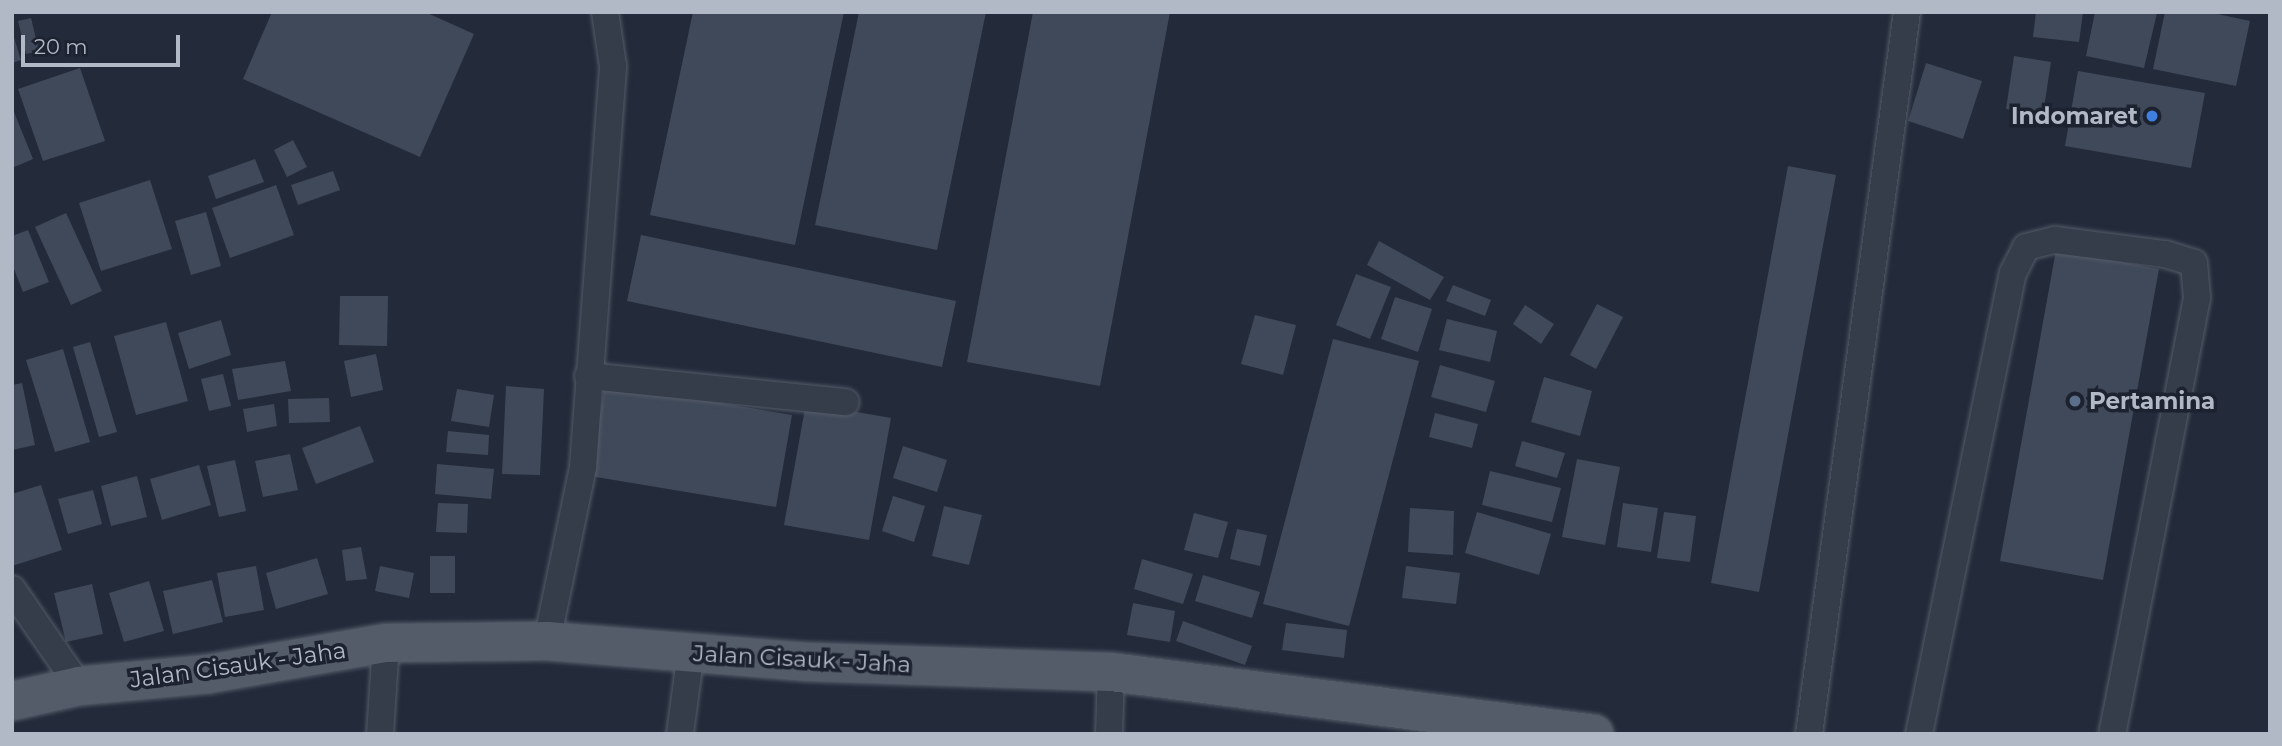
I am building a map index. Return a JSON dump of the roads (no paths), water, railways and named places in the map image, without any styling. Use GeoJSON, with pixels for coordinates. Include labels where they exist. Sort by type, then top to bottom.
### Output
{"type":"FeatureCollection","features":[{"type":"Feature","properties":{"kind":"main road","name":"Jalan Cisauk - Jaha"},"geometry":{"type":"LineString","coordinates":[[12,701],[79,687],[208,674],[386,643],[547,640],[809,662],[1111,672],[1551,732],[1594,734]]}},
{"type":"Feature","properties":{"kind":"lane"},"geometry":{"type":"LineString","coordinates":[[547,640],[583,467],[613,66],[605,12]]}},
{"type":"Feature","properties":{"kind":"lane"},"geometry":{"type":"LineString","coordinates":[[1809,734],[1907,12]]}},
{"type":"Feature","properties":{"kind":"lane"},"geometry":{"type":"LineString","coordinates":[[1919,734],[2013,273],[2026,247],[2055,240],[2165,254],[2194,264],[2197,298],[2112,734]]}},
{"type":"Feature","properties":{"kind":"lane"},"geometry":{"type":"LineString","coordinates":[[588,376],[845,402]]}},
{"type":"Feature","properties":{"kind":"lane"},"geometry":{"type":"LineString","coordinates":[[12,589],[79,687]]}},
{"type":"Feature","properties":{"kind":"lane"},"geometry":{"type":"LineString","coordinates":[[380,734],[386,643]]}},
{"type":"Feature","properties":{"kind":"lane"},"geometry":{"type":"LineString","coordinates":[[680,734],[691,652]]}},
{"type":"Feature","properties":{"kind":"lane"},"geometry":{"type":"LineString","coordinates":[[1109,734],[1111,672]]}},
{"type":"Feature","properties":{"kind":"place","name":"Indomaret"},"geometry":{"type":"Point","coordinates":[2152,116]}},
{"type":"Feature","properties":{"kind":"place","name":"Pertamina"},"geometry":{"type":"Point","coordinates":[2075,401]}}]}
